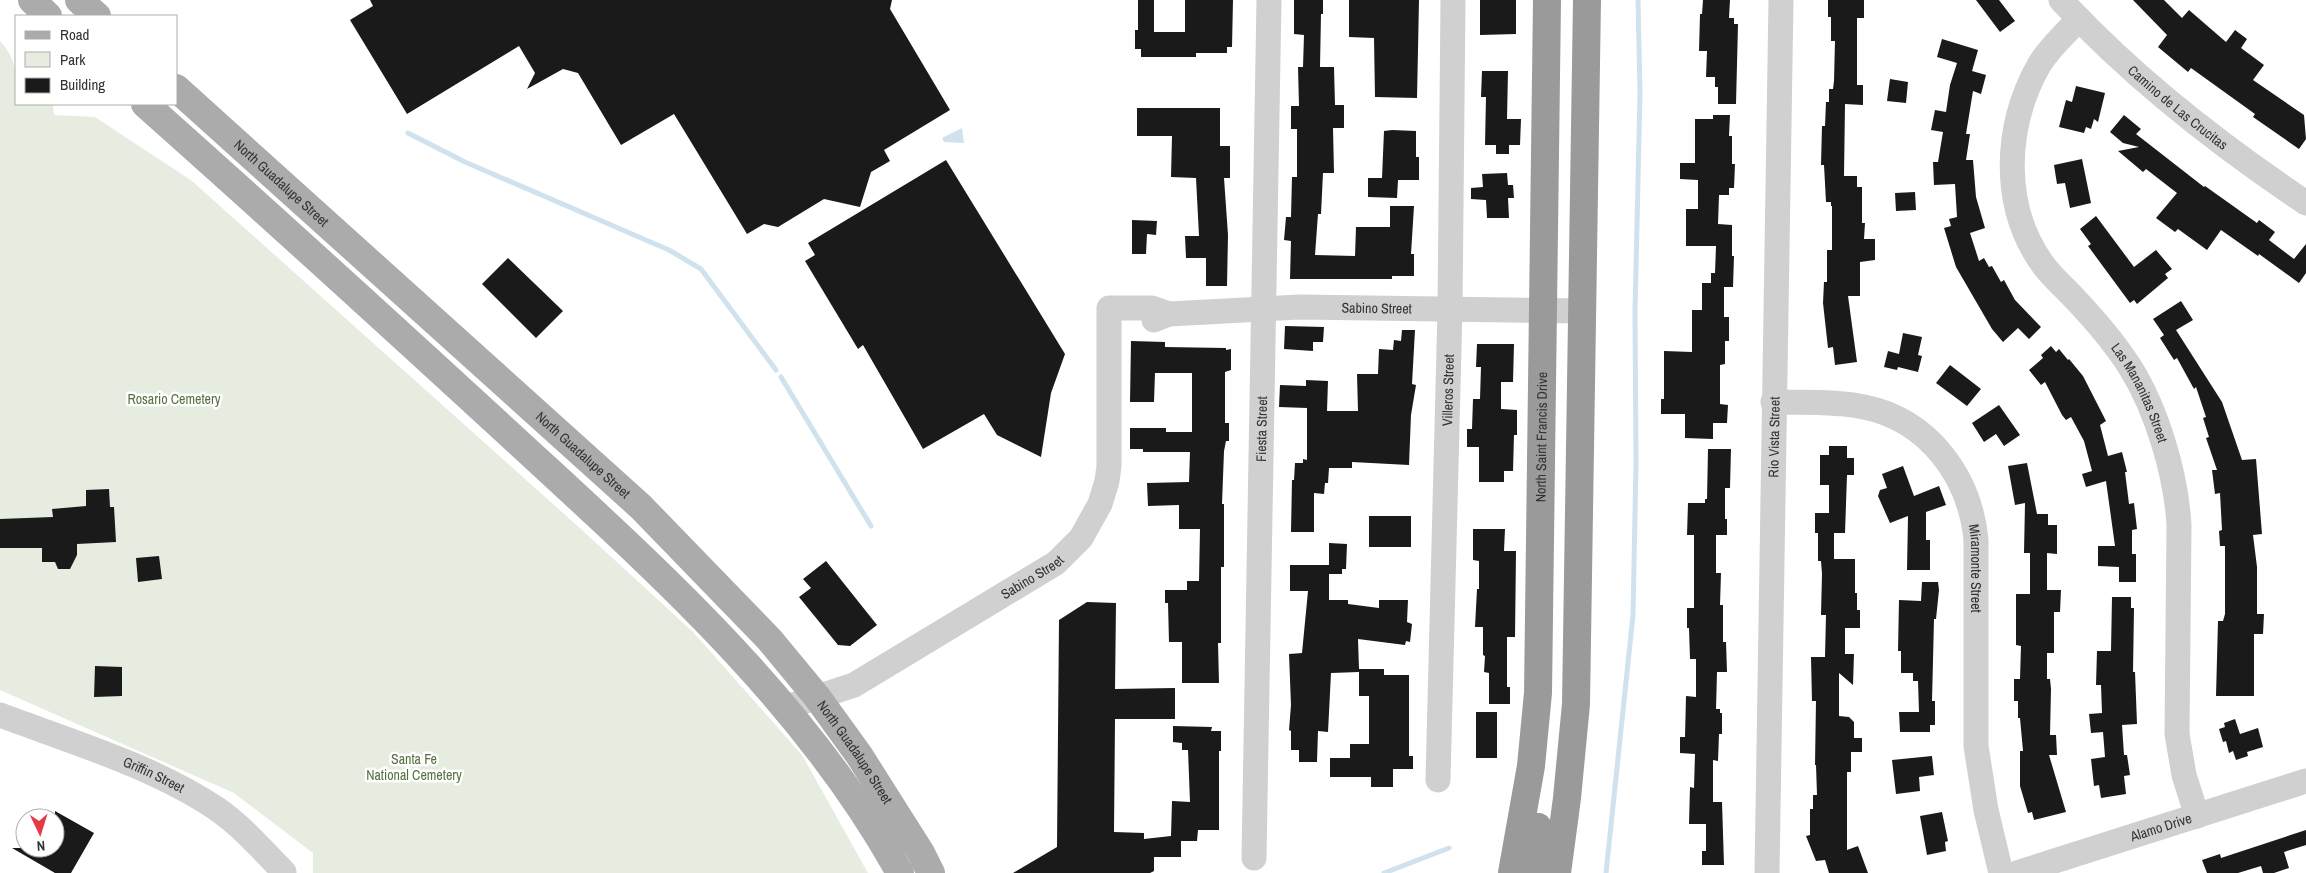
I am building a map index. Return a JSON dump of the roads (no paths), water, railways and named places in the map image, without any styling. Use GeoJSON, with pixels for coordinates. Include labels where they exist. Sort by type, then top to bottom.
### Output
{"type":"FeatureCollection","features":[{"type":"Feature","properties":{"kind":"highway","name":"North Saint Francis Drive"},"geometry":{"type":"LineString","coordinates":[[1512,873],[1531,766],[1538,693],[1547,0]]}},
{"type":"Feature","properties":{"kind":"highway"},"geometry":{"type":"LineString","coordinates":[[1557,873],[1567,798],[1576,704],[1588,0]]}},
{"type":"Feature","properties":{"kind":"highway"},"geometry":{"type":"LineString","coordinates":[[1531,766],[1538,824],[1532,873]]}},
{"type":"Feature","properties":{"kind":"main road"},"geometry":{"type":"LineString","coordinates":[[32,0],[47,15]]}},
{"type":"Feature","properties":{"kind":"main road","name":"North Guadalupe Street"},"geometry":{"type":"LineString","coordinates":[[178,90],[641,507],[769,639],[817,697],[859,755],[921,853],[931,873]]}},
{"type":"Feature","properties":{"kind":"main road","name":"North Guadalupe Street"},"geometry":{"type":"LineString","coordinates":[[146,105],[335,273],[633,548],[744,661],[832,767],[879,835],[900,873]]}},
{"type":"Feature","properties":{"kind":"street","name":"Fiesta Street"},"geometry":{"type":"LineString","coordinates":[[1254,858],[1269,0]]}},
{"type":"Feature","properties":{"kind":"street","name":"Villeros Street"},"geometry":{"type":"LineString","coordinates":[[1438,780],[1450,309],[1453,0]]}},
{"type":"Feature","properties":{"kind":"street","name":"Rio Vista Street"},"geometry":{"type":"LineString","coordinates":[[1767,873],[1780,0]]}},
{"type":"Feature","properties":{"kind":"street","name":"Camino de Las Crucitas"},"geometry":{"type":"LineString","coordinates":[[2061,0],[2122,64],[2247,163],[2306,203]]}},
{"type":"Feature","properties":{"kind":"street","name":"Las Mananitas Street"},"geometry":{"type":"LineString","coordinates":[[2078,19],[2050,51],[2032,79],[2017,128],[2012,179],[2019,217],[2032,248],[2045,267],[2105,332],[2129,365],[2144,392],[2167,459],[2176,497],[2179,525],[2178,734],[2181,762],[2197,816]]}},
{"type":"Feature","properties":{"kind":"street","name":"Sabino Street"},"geometry":{"type":"LineString","coordinates":[[784,708],[854,685],[1056,563],[1081,538],[1100,504],[1109,466],[1109,316],[1152,321],[1169,314],[1264,308],[1583,311]]}},
{"type":"Feature","properties":{"kind":"street","name":"Miramonte Street"},"geometry":{"type":"LineString","coordinates":[[1773,402],[1864,407],[1894,417],[1908,423],[1930,440],[1951,465],[1958,478],[1971,507],[1976,540],[1976,746],[1986,810],[2002,873]]}},
{"type":"Feature","properties":{"kind":"street","name":"Griffin Street"},"geometry":{"type":"LineString","coordinates":[[0,714],[166,778],[218,810],[248,835],[284,872]]}},
{"type":"Feature","properties":{"kind":"street","name":"Alamo Drive"},"geometry":{"type":"LineString","coordinates":[[2017,873],[2306,782]]}},
{"type":"Feature","properties":{"kind":"water"},"geometry":{"type":"Polygon","coordinates":[[[962,128],[964,143],[944,142],[942,138],[962,128]]]}},
{"type":"Feature","properties":{"kind":"waterway"},"geometry":{"type":"LineString","coordinates":[[1606,873],[1633,615],[1636,464],[1635,312],[1640,93],[1638,0]]}},
{"type":"Feature","properties":{"kind":"waterway"},"geometry":{"type":"LineString","coordinates":[[408,133],[465,162],[669,250],[701,269],[776,370]]}},
{"type":"Feature","properties":{"kind":"waterway"},"geometry":{"type":"LineString","coordinates":[[781,377],[871,526]]}},
{"type":"Feature","properties":{"kind":"waterway"},"geometry":{"type":"LineString","coordinates":[[1384,873],[1449,848]]}},
{"type":"Feature","properties":{"kind":"park label","name":"Rosario Cemetery"},"geometry":{"type":"Point","coordinates":[174,399]}},
{"type":"Feature","properties":{"kind":"park label","name":"Santa Fe National Cemetery"},"geometry":{"type":"Point","coordinates":[414,768]}}]}
